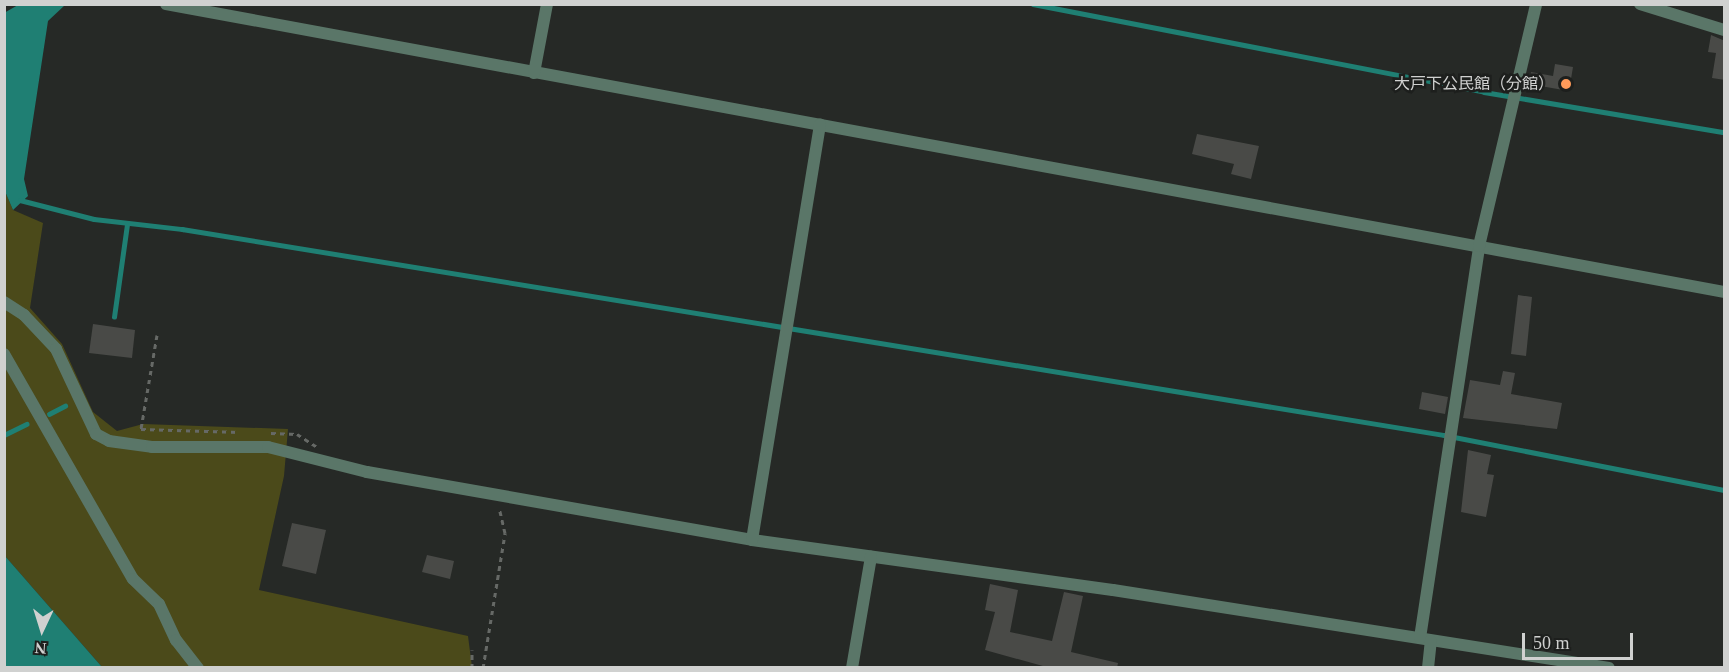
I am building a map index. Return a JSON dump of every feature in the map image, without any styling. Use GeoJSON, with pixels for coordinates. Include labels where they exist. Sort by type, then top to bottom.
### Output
{"type":"FeatureCollection","features":[{"type":"Feature","properties":{"kind":"street"},"geometry":{"type":"LineString","coordinates":[[166,4],[1725,292]]}},
{"type":"Feature","properties":{"kind":"street"},"geometry":{"type":"LineString","coordinates":[[534,73],[547,4]]}},
{"type":"Feature","properties":{"kind":"street"},"geometry":{"type":"LineString","coordinates":[[1428,668],[1426,640],[1451,437],[1479,246],[1536,4]]}},
{"type":"Feature","properties":{"kind":"street"},"geometry":{"type":"LineString","coordinates":[[1640,4],[1725,30]]}},
{"type":"Feature","properties":{"kind":"street"},"geometry":{"type":"LineString","coordinates":[[752,540],[820,125]]}},
{"type":"Feature","properties":{"kind":"street"},"geometry":{"type":"LineString","coordinates":[[4,302],[24,315],[56,349],[96,434],[109,441],[152,447],[268,447],[367,472],[752,540],[1113,590],[1609,668]]}},
{"type":"Feature","properties":{"kind":"street"},"geometry":{"type":"LineString","coordinates":[[4,354],[133,579],[159,604],[176,640],[198,668]]}},
{"type":"Feature","properties":{"kind":"street"},"geometry":{"type":"LineString","coordinates":[[852,668],[871,557]]}},
{"type":"Feature","properties":{"kind":"path"},"geometry":{"type":"LineString","coordinates":[[157,335],[141,429],[242,432]]}},
{"type":"Feature","properties":{"kind":"path"},"geometry":{"type":"LineString","coordinates":[[264,433],[297,434],[315,443],[322,459]]}},
{"type":"Feature","properties":{"kind":"path"},"geometry":{"type":"LineString","coordinates":[[483,668],[506,534],[500,511]]}},
{"type":"Feature","properties":{"kind":"path"},"geometry":{"type":"LineString","coordinates":[[472,650],[472,668]]}},
{"type":"Feature","properties":{"kind":"shaded area"},"geometry":{"type":"Polygon","coordinates":[[[4,189],[13,210],[43,223],[30,308],[62,344],[93,412],[117,431],[143,424],[288,429],[284,476],[259,590],[468,636],[472,667],[102,667],[5,556],[4,189]]]}},
{"type":"Feature","properties":{"kind":"water"},"geometry":{"type":"Polygon","coordinates":[[[18,5],[65,5],[48,21],[24,179],[28,196],[13,210],[4,189],[4,13],[18,5]]]}},
{"type":"Feature","properties":{"kind":"water"},"geometry":{"type":"Polygon","coordinates":[[[5,556],[102,667],[5,667],[5,556]]]}},
{"type":"Feature","properties":{"kind":"building"},"geometry":{"type":"Polygon","coordinates":[[[1711,35],[1725,41],[1725,80],[1712,78],[1716,53],[1708,52],[1711,35]]]}},
{"type":"Feature","properties":{"kind":"building"},"geometry":{"type":"Polygon","coordinates":[[[1555,64],[1573,67],[1569,91],[1529,84],[1531,72],[1553,76],[1555,64]]]}},
{"type":"Feature","properties":{"kind":"building"},"geometry":{"type":"Polygon","coordinates":[[[1197,134],[1259,146],[1251,179],[1231,174],[1234,164],[1192,154],[1197,134]]]}},
{"type":"Feature","properties":{"kind":"building"},"geometry":{"type":"Polygon","coordinates":[[[1518,295],[1532,297],[1526,356],[1511,354],[1518,295]]]}},
{"type":"Feature","properties":{"kind":"building"},"geometry":{"type":"Polygon","coordinates":[[[93,324],[135,330],[132,358],[89,353],[93,324]]]}},
{"type":"Feature","properties":{"kind":"building"},"geometry":{"type":"Polygon","coordinates":[[[1503,371],[1515,373],[1511,394],[1562,403],[1557,429],[1463,418],[1470,380],[1500,385],[1503,371]]]}},
{"type":"Feature","properties":{"kind":"building"},"geometry":{"type":"Polygon","coordinates":[[[1422,392],[1448,397],[1445,414],[1419,409],[1422,392]]]}},
{"type":"Feature","properties":{"kind":"building"},"geometry":{"type":"Polygon","coordinates":[[[1468,450],[1491,455],[1487,474],[1494,475],[1486,517],[1461,512],[1468,450]]]}},
{"type":"Feature","properties":{"kind":"building"},"geometry":{"type":"Polygon","coordinates":[[[292,523],[326,530],[316,574],[282,566],[292,523]]]}},
{"type":"Feature","properties":{"kind":"building"},"geometry":{"type":"Polygon","coordinates":[[[427,555],[454,561],[450,579],[422,572],[427,555]]]}},
{"type":"Feature","properties":{"kind":"building"},"geometry":{"type":"Polygon","coordinates":[[[990,584],[1018,590],[1010,632],[1052,641],[1064,592],[1083,596],[1071,652],[1118,663],[1117,668],[1050,668],[985,650],[995,612],[985,610],[990,584]]]}},
{"type":"Feature","properties":{"kind":"waterway"},"geometry":{"type":"LineString","coordinates":[[1033,4],[1484,92],[1724,132]]}},
{"type":"Feature","properties":{"kind":"waterway"},"geometry":{"type":"LineString","coordinates":[[20,200],[94,219],[182,229],[1444,435],[1724,490]]}},
{"type":"Feature","properties":{"kind":"waterway"},"geometry":{"type":"LineString","coordinates":[[114,317],[127,224]]}},
{"type":"Feature","properties":{"kind":"waterway"},"geometry":{"type":"LineString","coordinates":[[49,414],[65,406]]}},
{"type":"Feature","properties":{"kind":"waterway"},"geometry":{"type":"LineString","coordinates":[[4,435],[27,424]]}},
{"type":"Feature","properties":{"kind":"place","name":"大戸下公民館（分館）"},"geometry":{"type":"Point","coordinates":[1566,84]}}]}
